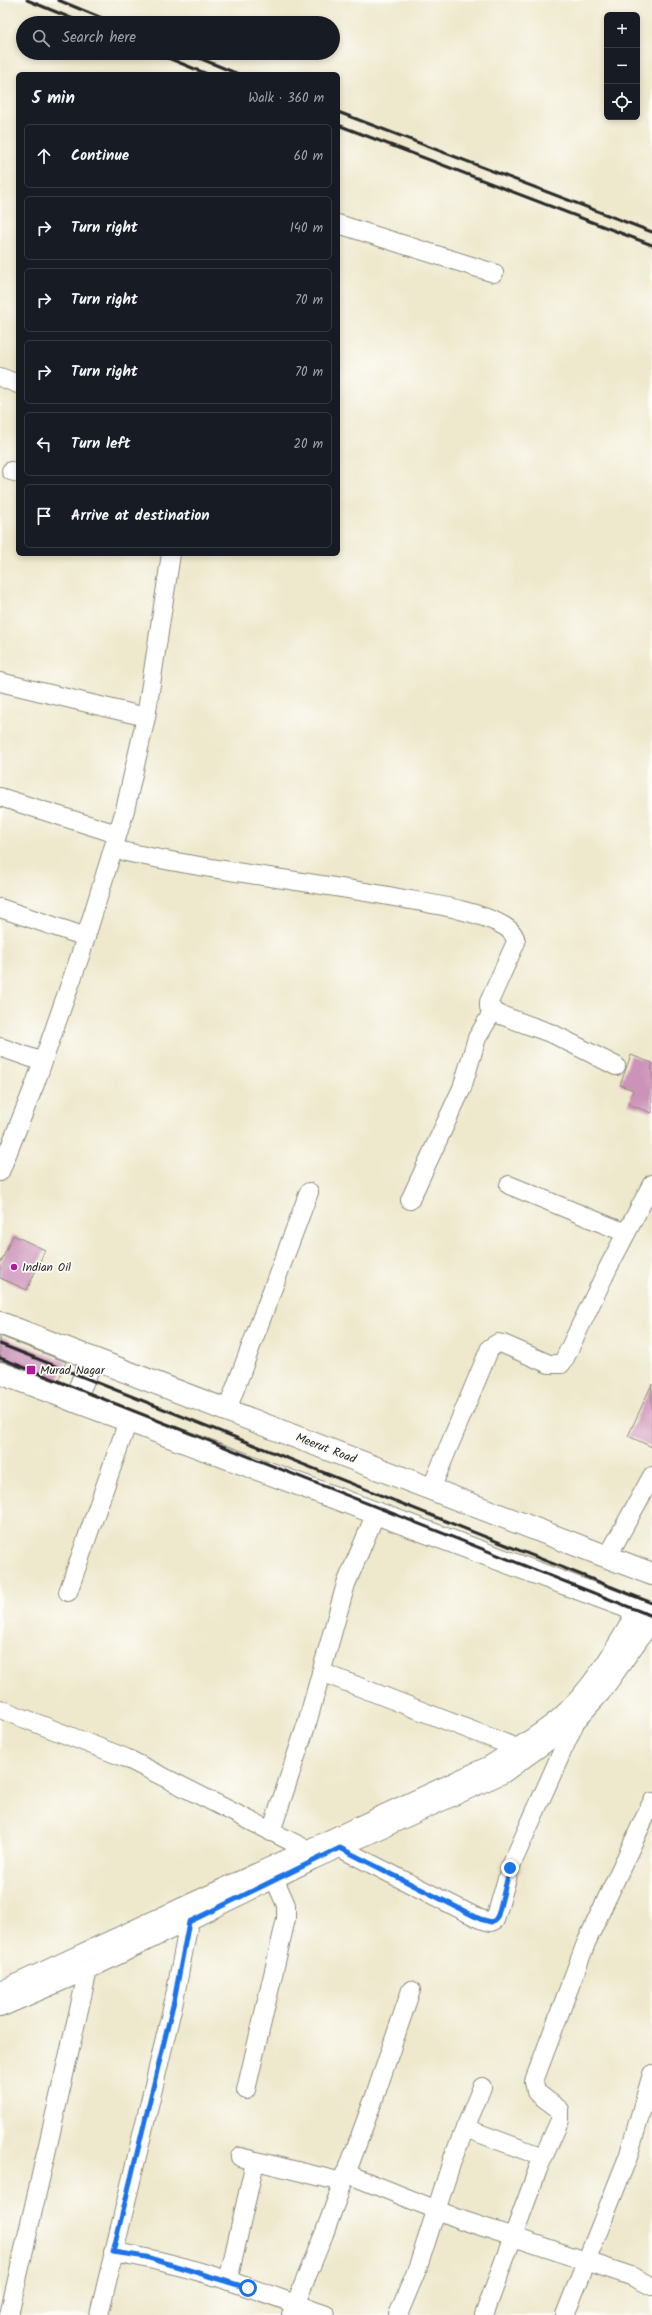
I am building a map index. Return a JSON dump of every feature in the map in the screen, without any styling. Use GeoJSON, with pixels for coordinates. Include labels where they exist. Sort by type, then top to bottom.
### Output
{"type":"FeatureCollection","features":[{"type":"Feature","properties":{"kind":"highway","name":"Meerut Road"},"geometry":{"type":"LineString","coordinates":[[0,1323],[652,1574]]}},
{"type":"Feature","properties":{"kind":"highway"},"geometry":{"type":"LineString","coordinates":[[74,1401],[92,1359]]}},
{"type":"Feature","properties":{"kind":"highway"},"geometry":{"type":"LineString","coordinates":[[0,1373],[647,1616]]}},
{"type":"Feature","properties":{"kind":"street"},"geometry":{"type":"LineString","coordinates":[[340,225],[494,273]]}},
{"type":"Feature","properties":{"kind":"street"},"geometry":{"type":"LineString","coordinates":[[0,377],[16,383]]}},
{"type":"Feature","properties":{"kind":"street"},"geometry":{"type":"LineString","coordinates":[[0,1172],[43,1062],[86,937],[115,842],[137,762],[146,717],[171,556]]}},
{"type":"Feature","properties":{"kind":"street"},"geometry":{"type":"LineString","coordinates":[[0,682],[146,717]]}},
{"type":"Feature","properties":{"kind":"street"},"geometry":{"type":"LineString","coordinates":[[0,797],[115,842],[191,865],[413,901],[468,914],[504,926],[515,935],[516,942],[489,1002],[489,1007],[493,1011],[553,1034],[616,1066]]}},
{"type":"Feature","properties":{"kind":"street"},"geometry":{"type":"LineString","coordinates":[[0,908],[86,937]]}},
{"type":"Feature","properties":{"kind":"street"},"geometry":{"type":"LineString","coordinates":[[410,1200],[462,1088],[477,1038],[493,1011]]}},
{"type":"Feature","properties":{"kind":"street"},"geometry":{"type":"LineString","coordinates":[[0,1047],[43,1062]]}},
{"type":"Feature","properties":{"kind":"street"},"geometry":{"type":"LineString","coordinates":[[431,1489],[490,1348],[498,1343],[549,1364],[561,1364],[568,1355],[626,1234],[652,1184]]}},
{"type":"Feature","properties":{"kind":"street"},"geometry":{"type":"LineString","coordinates":[[509,1185],[626,1234]]}},
{"type":"Feature","properties":{"kind":"street"},"geometry":{"type":"LineString","coordinates":[[227,1410],[308,1192]]}},
{"type":"Feature","properties":{"kind":"street"},"geometry":{"type":"LineString","coordinates":[[68,1592],[128,1421]]}},
{"type":"Feature","properties":{"kind":"street"},"geometry":{"type":"LineString","coordinates":[[608,1556],[652,1476]]}},
{"type":"Feature","properties":{"kind":"street"},"geometry":{"type":"LineString","coordinates":[[271,1832],[308,1723],[346,1584],[376,1513]]}},
{"type":"Feature","properties":{"kind":"street"},"geometry":{"type":"LineString","coordinates":[[0,2008],[88,1970],[306,1849],[503,1774],[575,1722],[601,1693],[647,1616]]}},
{"type":"Feature","properties":{"kind":"street"},"geometry":{"type":"LineString","coordinates":[[0,1992],[275,1880],[340,1848],[389,1818],[490,1765],[560,1716],[586,1689],[610,1657],[647,1616]]}},
{"type":"Feature","properties":{"kind":"street"},"geometry":{"type":"LineString","coordinates":[[321,1672],[516,1748]]}},
{"type":"Feature","properties":{"kind":"street"},"geometry":{"type":"LineString","coordinates":[[0,1709],[126,1758],[226,1807],[271,1832],[306,1849]]}},
{"type":"Feature","properties":{"kind":"street"},"geometry":{"type":"LineString","coordinates":[[340,1848],[480,1919],[491,1922],[495,1920],[510,1868],[575,1722]]}},
{"type":"Feature","properties":{"kind":"street"},"geometry":{"type":"LineString","coordinates":[[484,2315],[543,2157],[561,2114],[558,2107],[536,2092],[534,2082],[589,1936],[652,1802]]}},
{"type":"Feature","properties":{"kind":"street"},"geometry":{"type":"LineString","coordinates":[[246,2090],[286,1919],[286,1905],[275,1880]]}},
{"type":"Feature","properties":{"kind":"street"},"geometry":{"type":"LineString","coordinates":[[99,2315],[174,2001],[179,1920]]}},
{"type":"Feature","properties":{"kind":"street"},"geometry":{"type":"LineString","coordinates":[[9,2315],[88,1970]]}},
{"type":"Feature","properties":{"kind":"street"},"geometry":{"type":"LineString","coordinates":[[294,2310],[376,2093],[411,1990]]}},
{"type":"Feature","properties":{"kind":"street"},"geometry":{"type":"LineString","coordinates":[[565,2315],[628,2157],[652,2074]]}},
{"type":"Feature","properties":{"kind":"street"},"geometry":{"type":"LineString","coordinates":[[398,2315],[418,2267],[436,2210],[465,2128],[482,2087]]}},
{"type":"Feature","properties":{"kind":"street"},"geometry":{"type":"LineString","coordinates":[[465,2128],[543,2157]]}},
{"type":"Feature","properties":{"kind":"street"},"geometry":{"type":"LineString","coordinates":[[228,2281],[247,2160],[344,2178],[514,2238],[631,2276],[652,2286]]}},
{"type":"Feature","properties":{"kind":"street"},"geometry":{"type":"LineString","coordinates":[[113,2252],[146,2257],[228,2281],[294,2310],[326,2315]]}},
{"type":"Feature","properties":{"kind":"building"},"geometry":{"type":"Polygon","coordinates":[[[631,1055],[652,1063],[652,1113],[628,1104],[633,1090],[620,1085],[631,1055]]]}},
{"type":"Feature","properties":{"kind":"building"},"geometry":{"type":"Polygon","coordinates":[[[13,1235],[45,1250],[27,1290],[0,1278],[0,1264],[13,1235]]]}},
{"type":"Feature","properties":{"kind":"building"},"geometry":{"type":"Polygon","coordinates":[[[0,1336],[66,1362],[58,1381],[0,1361],[0,1336]]]}},
{"type":"Feature","properties":{"kind":"building"},"geometry":{"type":"Polygon","coordinates":[[[652,1384],[652,1447],[628,1436],[652,1384]]]}},
{"type":"Feature","properties":{"kind":"railway"},"geometry":{"type":"LineString","coordinates":[[27,0],[66,16]]}},
{"type":"Feature","properties":{"kind":"railway"},"geometry":{"type":"LineString","coordinates":[[58,0],[97,16]]}},
{"type":"Feature","properties":{"kind":"railway"},"geometry":{"type":"LineString","coordinates":[[173,60],[202,72]]}},
{"type":"Feature","properties":{"kind":"railway"},"geometry":{"type":"LineString","coordinates":[[204,60],[233,72]]}},
{"type":"Feature","properties":{"kind":"railway"},"geometry":{"type":"LineString","coordinates":[[340,113],[652,232]]}},
{"type":"Feature","properties":{"kind":"railway"},"geometry":{"type":"LineString","coordinates":[[340,126],[652,245]]}},
{"type":"Feature","properties":{"kind":"railway"},"geometry":{"type":"LineString","coordinates":[[0,1344],[652,1603]]}},
{"type":"Feature","properties":{"kind":"railway"},"geometry":{"type":"LineString","coordinates":[[0,1358],[652,1616]]}},
{"type":"Feature","properties":{"kind":"place","name":"Indian Oil"},"geometry":{"type":"Point","coordinates":[14,1267]}},
{"type":"Feature","properties":{"kind":"place","name":"Murad Nagar"},"geometry":{"type":"Point","coordinates":[31,1370]}},
{"type":"Feature","properties":{"kind":"route"},"geometry":{"type":"LineString","coordinates":[[248,2288],[146,2257],[113,2252],[174,2001],[189,1922],[340,1848],[480,1919],[491,1922],[495,1920],[498,1915],[510,1868]]}}]}
